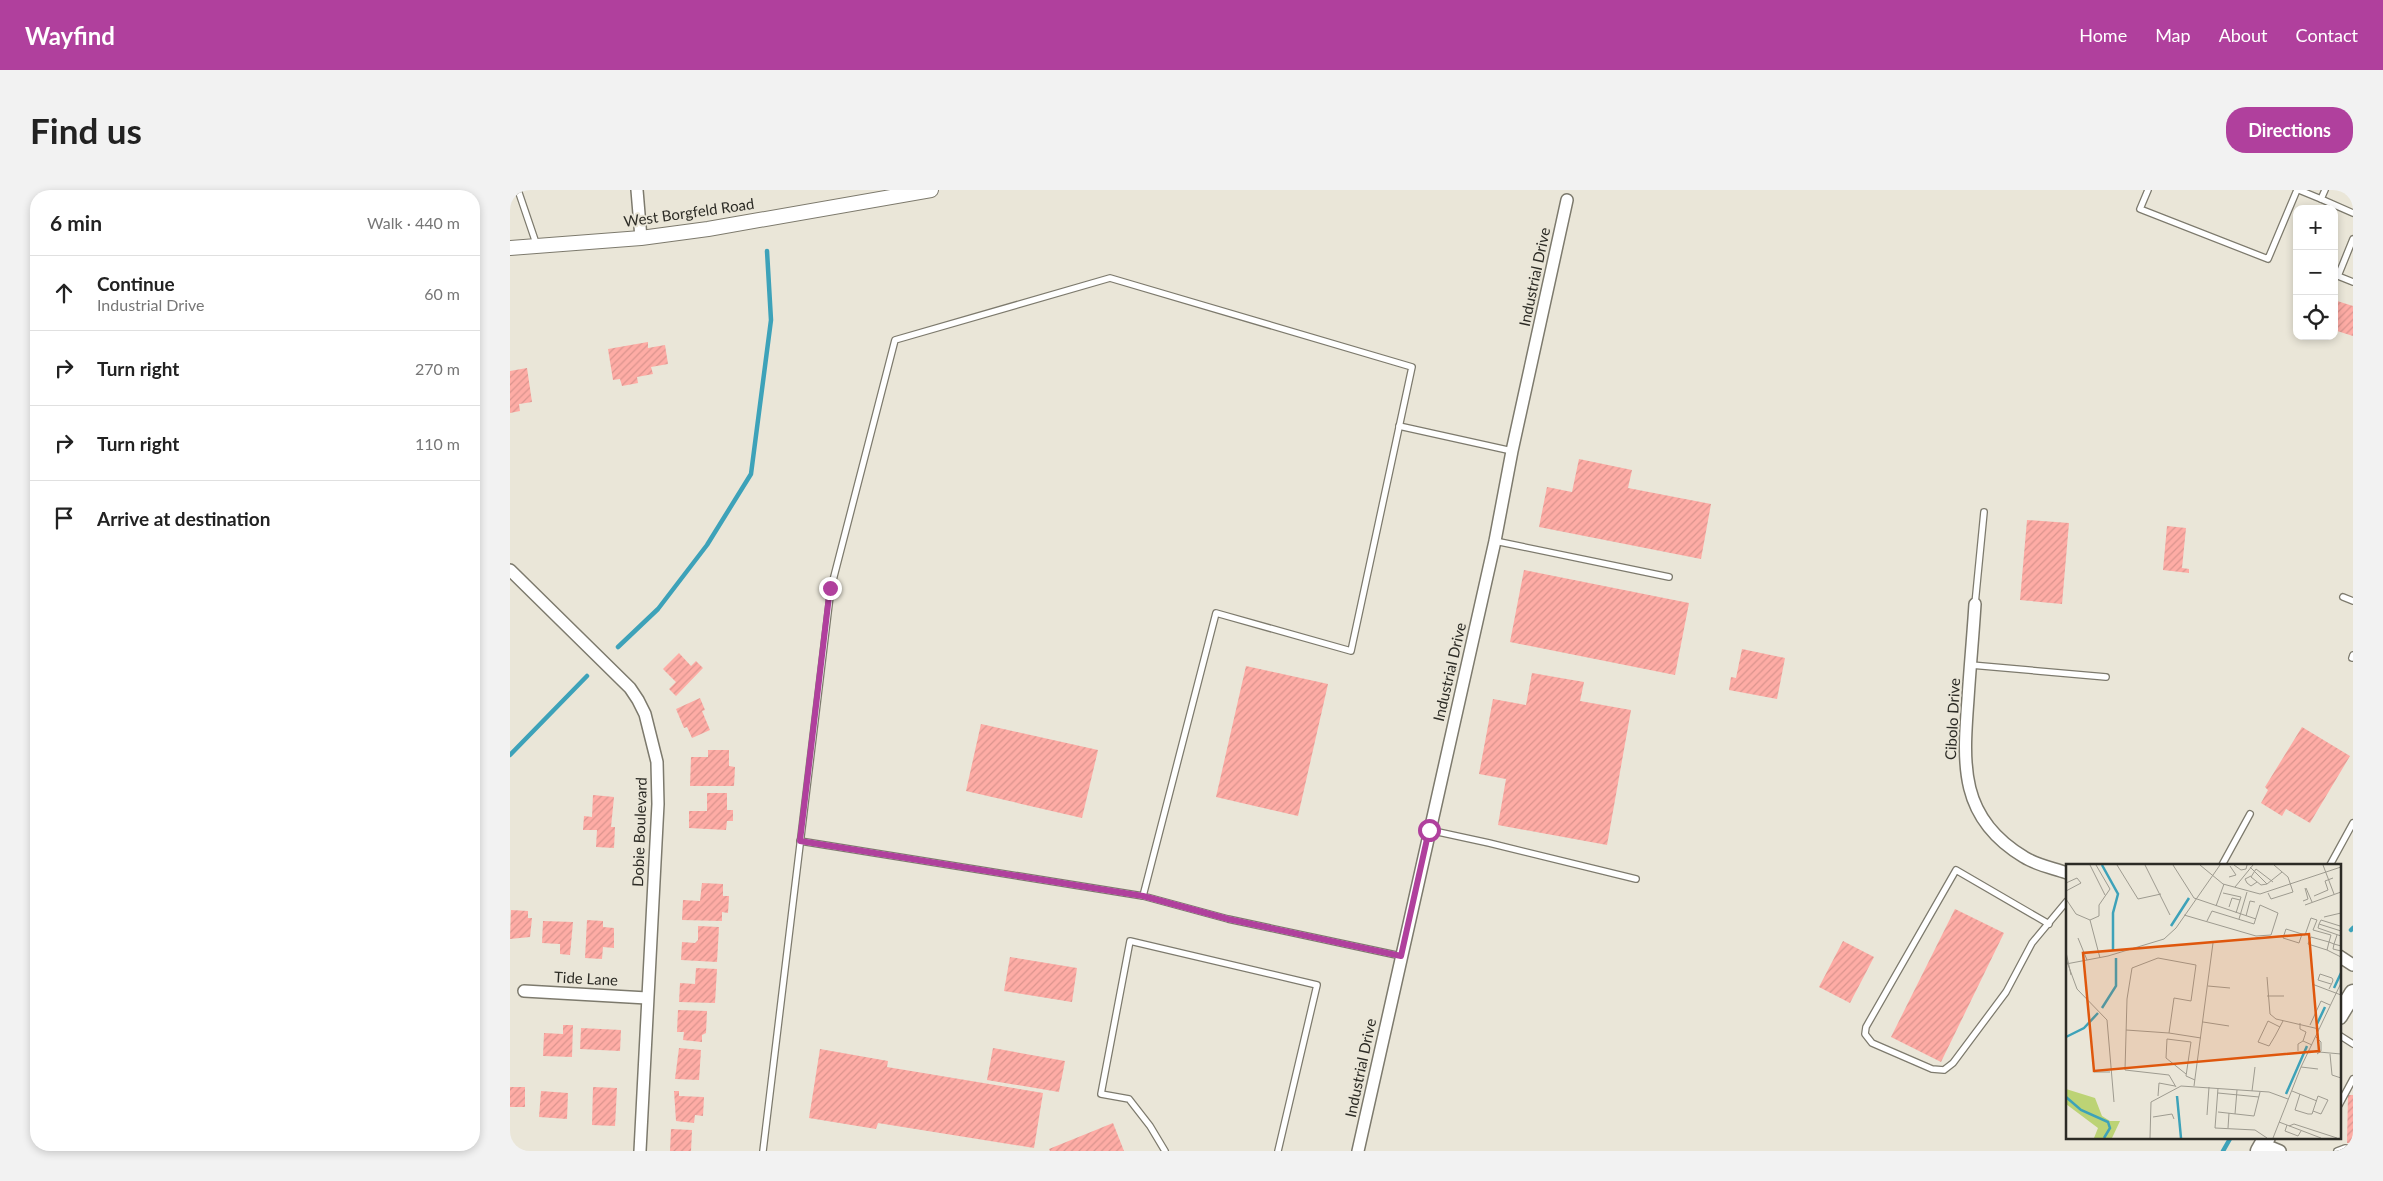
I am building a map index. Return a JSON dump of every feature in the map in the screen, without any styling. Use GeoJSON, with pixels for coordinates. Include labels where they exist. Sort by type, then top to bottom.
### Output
{"type":"FeatureCollection","features":[{"type":"Feature","properties":{"kind":"main road"},"geometry":{"type":"LineString","coordinates":[[2340,1014],[2353,993]]}},
{"type":"Feature","properties":{"kind":"street"},"geometry":{"type":"LineString","coordinates":[[637,190],[641,238]]}},
{"type":"Feature","properties":{"kind":"street","name":"West Borgfeld Road"},"geometry":{"type":"LineString","coordinates":[[510,248],[641,238],[708,229],[931,190]]}},
{"type":"Feature","properties":{"kind":"street","name":"Industrial Drive"},"geometry":{"type":"LineString","coordinates":[[1358,1151],[1495,541],[1512,451],[1567,200]]}},
{"type":"Feature","properties":{"kind":"street","name":"Dobie Boulevard"},"geometry":{"type":"LineString","coordinates":[[510,570],[630,688],[644,714],[657,762],[658,787],[640,1151]]}},
{"type":"Feature","properties":{"kind":"street","name":"Cibolo Drive"},"geometry":{"type":"LineString","coordinates":[[1975,604],[1964,753],[1968,784],[1980,815],[2001,840],[2024,858],[2066,873]]}},
{"type":"Feature","properties":{"kind":"street"},"geometry":{"type":"LineString","coordinates":[[2340,957],[2353,965]]}},
{"type":"Feature","properties":{"kind":"street","name":"Tide Lane"},"geometry":{"type":"LineString","coordinates":[[524,991],[647,998]]}},
{"type":"Feature","properties":{"kind":"street"},"geometry":{"type":"LineString","coordinates":[[2263,1144],[2280,1151]]}},
{"type":"Feature","properties":{"kind":"lane"},"geometry":{"type":"LineString","coordinates":[[518,190],[537,246]]}},
{"type":"Feature","properties":{"kind":"lane"},"geometry":{"type":"LineString","coordinates":[[2148,190],[2140,209],[2268,259],[2298,190],[2353,213]]}},
{"type":"Feature","properties":{"kind":"lane"},"geometry":{"type":"LineString","coordinates":[[2321,198],[2325,190]]}},
{"type":"Feature","properties":{"kind":"lane"},"geometry":{"type":"LineString","coordinates":[[2353,239],[2338,276],[2353,282]]}},
{"type":"Feature","properties":{"kind":"lane"},"geometry":{"type":"LineString","coordinates":[[763,1151],[830,588],[895,340],[1110,278],[1412,367],[1351,651],[1216,613],[1143,896]]}},
{"type":"Feature","properties":{"kind":"lane"},"geometry":{"type":"LineString","coordinates":[[1399,426],[1512,451]]}},
{"type":"Feature","properties":{"kind":"lane"},"geometry":{"type":"LineString","coordinates":[[1975,604],[1984,512]]}},
{"type":"Feature","properties":{"kind":"lane"},"geometry":{"type":"LineString","coordinates":[[1495,541],[1669,577]]}},
{"type":"Feature","properties":{"kind":"lane"},"geometry":{"type":"LineString","coordinates":[[2343,597],[2353,601]]}},
{"type":"Feature","properties":{"kind":"lane"},"geometry":{"type":"LineString","coordinates":[[1970,664],[2106,677]]}},
{"type":"Feature","properties":{"kind":"lane"},"geometry":{"type":"LineString","coordinates":[[2223,864],[2250,814]]}},
{"type":"Feature","properties":{"kind":"lane"},"geometry":{"type":"LineString","coordinates":[[2331,864],[2353,823]]}},
{"type":"Feature","properties":{"kind":"lane"},"geometry":{"type":"LineString","coordinates":[[1429,830],[1490,842],[1636,879]]}},
{"type":"Feature","properties":{"kind":"lane"},"geometry":{"type":"LineString","coordinates":[[800,841],[1143,896],[1228,919],[1401,956]]}},
{"type":"Feature","properties":{"kind":"lane"},"geometry":{"type":"LineString","coordinates":[[2049,924],[1956,870],[1880,1001],[1866,1027],[1865,1034],[1872,1043],[1932,1069],[1944,1070],[1953,1063],[2006,992],[2032,942],[2049,924],[2066,902]]}},
{"type":"Feature","properties":{"kind":"lane"},"geometry":{"type":"LineString","coordinates":[[1165,1151],[1150,1126],[1129,1100],[1101,1094],[1130,941],[1316,985],[1278,1151]]}},
{"type":"Feature","properties":{"kind":"lane"},"geometry":{"type":"LineString","coordinates":[[2340,1036],[2353,1044]]}},
{"type":"Feature","properties":{"kind":"lane"},"geometry":{"type":"LineString","coordinates":[[2340,1103],[2353,1079]]}},
{"type":"Feature","properties":{"kind":"lane"},"geometry":{"type":"LineString","coordinates":[[2337,1151],[2345,1148],[2353,1149]]}},
{"type":"Feature","properties":{"kind":"building"},"geometry":{"type":"Polygon","coordinates":[[[2338,301],[2353,306],[2353,336],[2338,331],[2338,301]]]}},
{"type":"Feature","properties":{"kind":"building"},"geometry":{"type":"Polygon","coordinates":[[[648,342],[648,348],[665,345],[668,364],[651,367],[653,374],[637,377],[638,383],[622,386],[620,379],[613,380],[608,349],[648,342]]]}},
{"type":"Feature","properties":{"kind":"building"},"geometry":{"type":"Polygon","coordinates":[[[527,368],[532,402],[519,404],[520,411],[510,413],[510,371],[527,368]]]}},
{"type":"Feature","properties":{"kind":"building"},"geometry":{"type":"Polygon","coordinates":[[[1579,459],[1632,470],[1628,488],[1711,504],[1701,559],[1539,527],[1547,487],[1572,492],[1579,459]]]}},
{"type":"Feature","properties":{"kind":"building"},"geometry":{"type":"Polygon","coordinates":[[[2027,520],[2069,523],[2062,604],[2020,600],[2027,520]]]}},
{"type":"Feature","properties":{"kind":"building"},"geometry":{"type":"Polygon","coordinates":[[[2167,526],[2186,528],[2182,568],[2189,569],[2189,573],[2163,570],[2167,526]]]}},
{"type":"Feature","properties":{"kind":"building"},"geometry":{"type":"Polygon","coordinates":[[[1524,570],[1689,603],[1675,675],[1510,642],[1524,570]]]}},
{"type":"Feature","properties":{"kind":"building"},"geometry":{"type":"Polygon","coordinates":[[[1742,649],[1785,658],[1777,699],[1729,690],[1731,677],[1736,678],[1742,649]]]}},
{"type":"Feature","properties":{"kind":"building"},"geometry":{"type":"Polygon","coordinates":[[[679,653],[691,666],[696,661],[703,668],[676,696],[669,689],[676,682],[663,669],[679,653]]]}},
{"type":"Feature","properties":{"kind":"building"},"geometry":{"type":"Polygon","coordinates":[[[1246,666],[1328,684],[1298,816],[1216,797],[1246,666]]]}},
{"type":"Feature","properties":{"kind":"building"},"geometry":{"type":"Polygon","coordinates":[[[1532,673],[1584,682],[1580,701],[1631,710],[1607,845],[1498,825],[1506,779],[1479,774],[1493,699],[1526,705],[1532,673]]]}},
{"type":"Feature","properties":{"kind":"building"},"geometry":{"type":"Polygon","coordinates":[[[700,698],[705,710],[702,711],[710,730],[692,738],[687,727],[684,728],[676,709],[700,698]]]}},
{"type":"Feature","properties":{"kind":"building"},"geometry":{"type":"Polygon","coordinates":[[[981,724],[1098,750],[1082,818],[966,791],[981,724]]]}},
{"type":"Feature","properties":{"kind":"building"},"geometry":{"type":"Polygon","coordinates":[[[2302,727],[2350,756],[2310,823],[2286,809],[2282,816],[2261,803],[2268,790],[2265,787],[2302,727]]]}},
{"type":"Feature","properties":{"kind":"building"},"geometry":{"type":"Polygon","coordinates":[[[708,750],[729,750],[729,766],[735,767],[734,786],[690,786],[691,757],[708,757],[708,750]]]}},
{"type":"Feature","properties":{"kind":"building"},"geometry":{"type":"Polygon","coordinates":[[[707,793],[727,793],[727,810],[733,810],[733,821],[727,821],[726,830],[689,828],[689,811],[707,811],[707,793]]]}},
{"type":"Feature","properties":{"kind":"building"},"geometry":{"type":"Polygon","coordinates":[[[593,795],[614,797],[611,827],[615,827],[614,848],[596,847],[597,830],[583,830],[584,816],[592,817],[593,795]]]}},
{"type":"Feature","properties":{"kind":"building"},"geometry":{"type":"Polygon","coordinates":[[[702,883],[723,884],[723,896],[729,896],[728,913],[722,912],[722,921],[682,920],[683,900],[700,901],[702,883]]]}},
{"type":"Feature","properties":{"kind":"building"},"geometry":{"type":"Polygon","coordinates":[[[1955,909],[2004,933],[1941,1062],[1891,1037],[1955,909]]]}},
{"type":"Feature","properties":{"kind":"building"},"geometry":{"type":"Polygon","coordinates":[[[511,910],[528,911],[528,918],[532,918],[530,937],[510,939],[511,910]]]}},
{"type":"Feature","properties":{"kind":"building"},"geometry":{"type":"Polygon","coordinates":[[[587,920],[603,921],[603,927],[614,928],[614,948],[603,947],[602,959],[585,958],[587,920]]]}},
{"type":"Feature","properties":{"kind":"building"},"geometry":{"type":"Polygon","coordinates":[[[543,921],[573,922],[570,955],[560,954],[560,944],[542,943],[543,921]]]}},
{"type":"Feature","properties":{"kind":"building"},"geometry":{"type":"Polygon","coordinates":[[[698,926],[719,927],[717,962],[681,960],[682,942],[695,943],[698,940],[698,926]]]}},
{"type":"Feature","properties":{"kind":"building"},"geometry":{"type":"Polygon","coordinates":[[[1843,941],[1874,957],[1850,1003],[1819,987],[1843,941]]]}},
{"type":"Feature","properties":{"kind":"building"},"geometry":{"type":"Polygon","coordinates":[[[1010,957],[1077,968],[1072,1002],[1004,991],[1010,957]]]}},
{"type":"Feature","properties":{"kind":"building"},"geometry":{"type":"Polygon","coordinates":[[[696,968],[717,969],[715,1003],[679,1002],[680,983],[695,984],[696,968]]]}},
{"type":"Feature","properties":{"kind":"building"},"geometry":{"type":"Polygon","coordinates":[[[678,1010],[707,1011],[706,1033],[702,1035],[702,1042],[683,1040],[684,1032],[677,1032],[678,1010]]]}},
{"type":"Feature","properties":{"kind":"building"},"geometry":{"type":"Polygon","coordinates":[[[563,1025],[573,1025],[572,1057],[543,1056],[544,1033],[563,1034],[563,1025]]]}},
{"type":"Feature","properties":{"kind":"building"},"geometry":{"type":"Polygon","coordinates":[[[581,1028],[621,1030],[620,1051],[580,1049],[581,1028]]]}},
{"type":"Feature","properties":{"kind":"building"},"geometry":{"type":"Polygon","coordinates":[[[679,1048],[701,1050],[699,1080],[675,1079],[679,1048]]]}},
{"type":"Feature","properties":{"kind":"building"},"geometry":{"type":"Polygon","coordinates":[[[993,1048],[1065,1061],[1059,1092],[987,1080],[993,1048]]]}},
{"type":"Feature","properties":{"kind":"building"},"geometry":{"type":"Polygon","coordinates":[[[820,1049],[888,1061],[887,1067],[1043,1093],[1034,1148],[878,1123],[876,1129],[809,1118],[820,1049]]]}},
{"type":"Feature","properties":{"kind":"building"},"geometry":{"type":"Polygon","coordinates":[[[510,1087],[525,1087],[525,1107],[510,1107],[510,1087]]]}},
{"type":"Feature","properties":{"kind":"building"},"geometry":{"type":"Polygon","coordinates":[[[593,1087],[617,1088],[615,1126],[592,1125],[593,1087]]]}},
{"type":"Feature","properties":{"kind":"building"},"geometry":{"type":"Polygon","coordinates":[[[541,1091],[568,1093],[567,1119],[539,1117],[541,1091]]]}},
{"type":"Feature","properties":{"kind":"building"},"geometry":{"type":"Polygon","coordinates":[[[674,1091],[679,1091],[679,1096],[704,1097],[703,1116],[695,1115],[694,1123],[676,1121],[674,1091]]]}},
{"type":"Feature","properties":{"kind":"building"},"geometry":{"type":"Polygon","coordinates":[[[2348,1095],[2353,1095],[2353,1143],[2347,1143],[2348,1095]]]}},
{"type":"Feature","properties":{"kind":"building"},"geometry":{"type":"Polygon","coordinates":[[[1113,1123],[1124,1151],[1050,1151],[1049,1149],[1113,1123]]]}},
{"type":"Feature","properties":{"kind":"building"},"geometry":{"type":"Polygon","coordinates":[[[671,1129],[692,1130],[691,1151],[670,1151],[671,1129]]]}},
{"type":"Feature","properties":{"kind":"waterway"},"geometry":{"type":"LineString","coordinates":[[618,647],[658,609],[707,545],[751,474],[771,320],[767,251]]}},
{"type":"Feature","properties":{"kind":"waterway"},"geometry":{"type":"LineString","coordinates":[[510,755],[587,676]]}},
{"type":"Feature","properties":{"kind":"waterway"},"geometry":{"type":"LineString","coordinates":[[2223,1151],[2230,1138]]}},
{"type":"Feature","properties":{"kind":"route"},"geometry":{"type":"LineString","coordinates":[[830,588],[800,841],[1143,896],[1228,919],[1401,956],[1429,830]]}}]}
